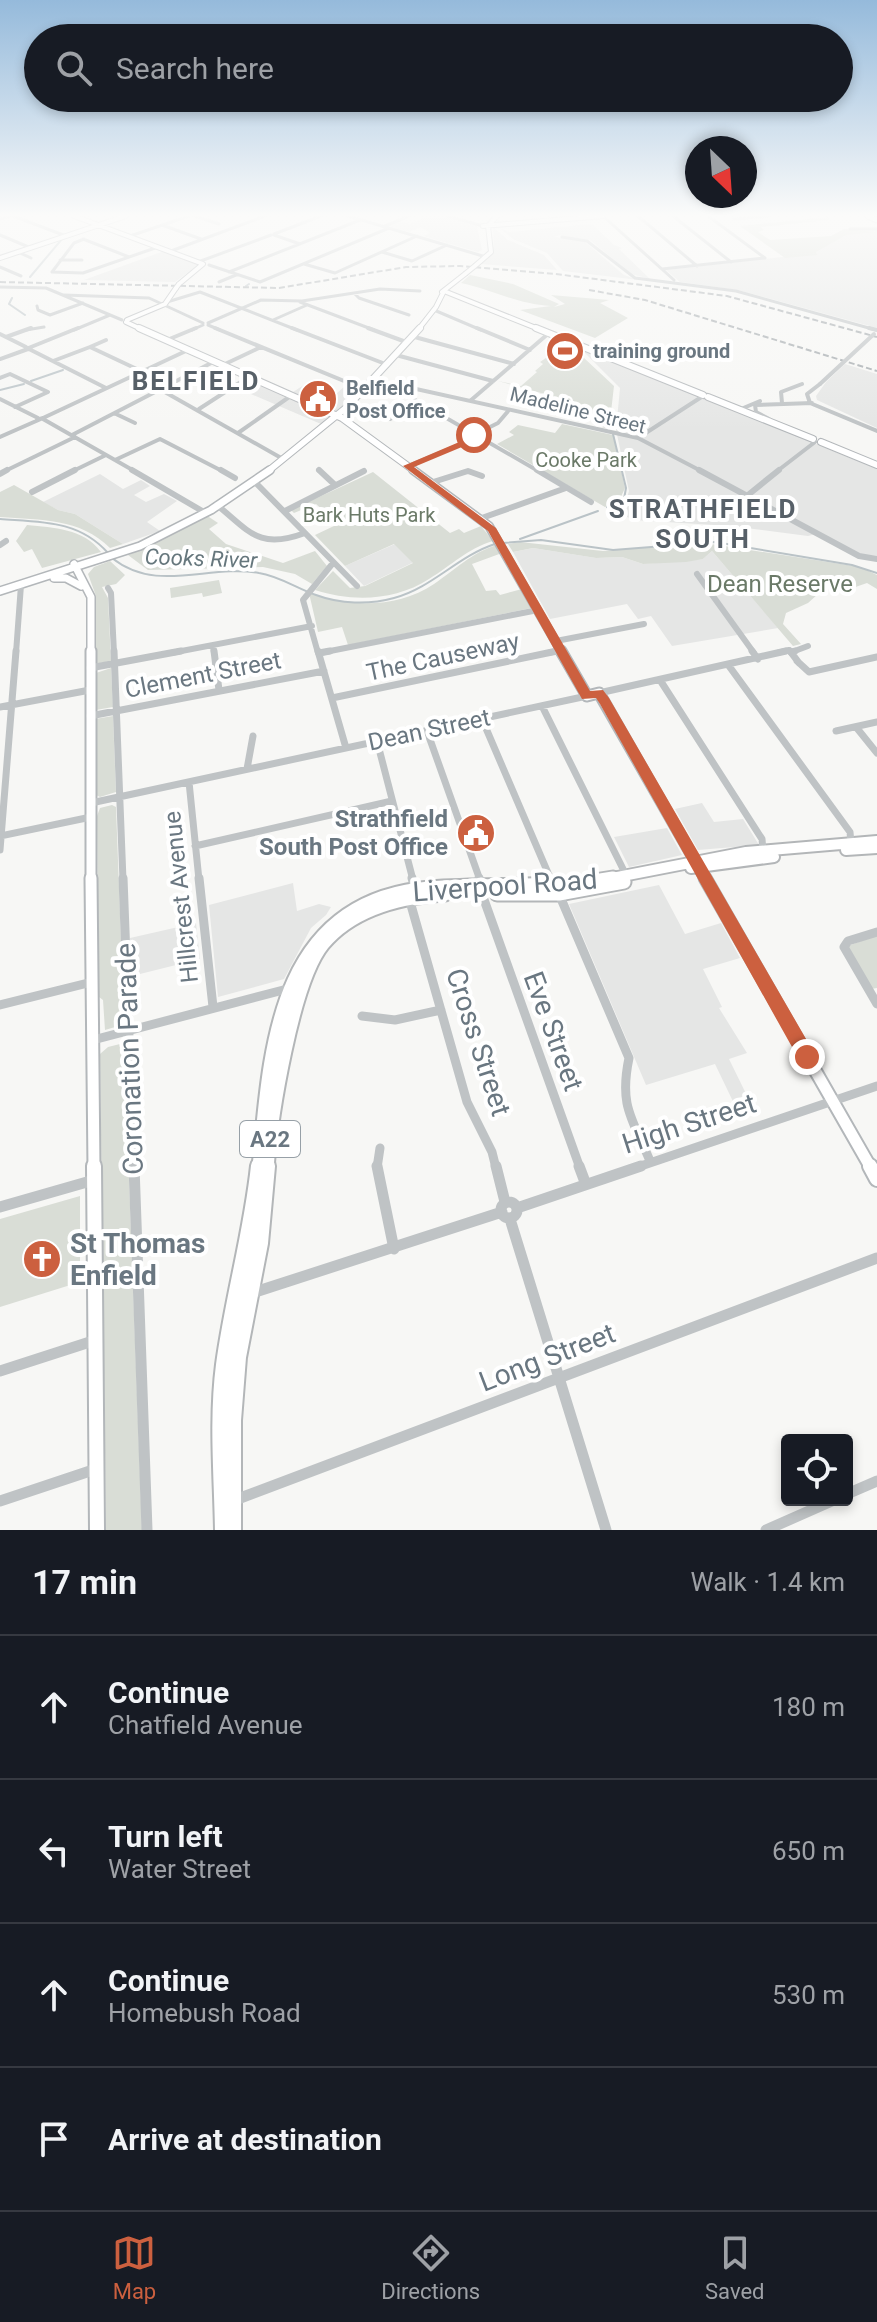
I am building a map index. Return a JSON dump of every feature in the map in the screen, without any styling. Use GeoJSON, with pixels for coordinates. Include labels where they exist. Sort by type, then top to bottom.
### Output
{"type":"FeatureCollection","features":[{"type":"Feature","properties":{"kind":"highway","name":"Liverpool Road"},"geometry":{"type":"LineString","coordinates":[[223,1530],[222,1391],[262,1229],[272,1110],[296,988],[315,956],[341,927],[366,911],[412,893],[556,890],[763,851],[850,838],[877,841]]}},
{"type":"Feature","properties":{"kind":"highway","name":"Liverpool Road"},"geometry":{"type":"LineString","coordinates":[[556,890],[697,863],[877,848]]}},
{"type":"Feature","properties":{"kind":"highway","name":"Liverpool Road"},"geometry":{"type":"LineString","coordinates":[[233,1530],[234,1392],[244,1295]]}},
{"type":"Feature","properties":{"kind":"main road"},"geometry":{"type":"LineString","coordinates":[[125,321],[164,304],[176,287]]}},
{"type":"Feature","properties":{"kind":"main road"},"geometry":{"type":"LineString","coordinates":[[423,322],[435,299],[448,287]]}},
{"type":"Feature","properties":{"kind":"main road"},"geometry":{"type":"LineString","coordinates":[[453,287],[455,295]]}},
{"type":"Feature","properties":{"kind":"main road"},"geometry":{"type":"LineString","coordinates":[[444,291],[877,465]]}},
{"type":"Feature","properties":{"kind":"main road"},"geometry":{"type":"LineString","coordinates":[[0,590],[102,558],[176,527],[254,481],[366,390],[434,310],[444,291]]}},
{"type":"Feature","properties":{"kind":"main road"},"geometry":{"type":"LineString","coordinates":[[125,321],[338,415],[479,519],[501,544],[587,696]]}},
{"type":"Feature","properties":{"kind":"main road"},"geometry":{"type":"LineString","coordinates":[[39,580],[66,578],[82,583],[86,571],[102,558]]}},
{"type":"Feature","properties":{"kind":"main road"},"geometry":{"type":"LineString","coordinates":[[0,590],[75,567]]}},
{"type":"Feature","properties":{"kind":"main road","name":"Coronation Parade"},"geometry":{"type":"LineString","coordinates":[[75,567],[87,607],[90,668],[97,1530]]}},
{"type":"Feature","properties":{"kind":"main road"},"geometry":{"type":"LineString","coordinates":[[599,693],[877,1179]]}},
{"type":"Feature","properties":{"kind":"main road","name":"Dean Street"},"geometry":{"type":"LineString","coordinates":[[587,696],[599,693]]}},
{"type":"Feature","properties":{"kind":"street"},"geometry":{"type":"LineString","coordinates":[[18,287],[46,288],[125,321]]}},
{"type":"Feature","properties":{"kind":"street"},"geometry":{"type":"LineString","coordinates":[[709,287],[739,292],[876,332]]}},
{"type":"Feature","properties":{"kind":"street"},"geometry":{"type":"LineString","coordinates":[[167,340],[260,301],[298,301],[380,289],[420,291]]}},
{"type":"Feature","properties":{"kind":"street"},"geometry":{"type":"LineString","coordinates":[[164,304],[198,292],[388,365]]}},
{"type":"Feature","properties":{"kind":"street"},"geometry":{"type":"LineString","coordinates":[[354,293],[359,298],[409,315]]}},
{"type":"Feature","properties":{"kind":"street"},"geometry":{"type":"LineString","coordinates":[[64,295],[149,298],[366,390]]}},
{"type":"Feature","properties":{"kind":"street"},"geometry":{"type":"LineString","coordinates":[[73,299],[80,296]]}},
{"type":"Feature","properties":{"kind":"street"},"geometry":{"type":"LineString","coordinates":[[298,301],[406,342]]}},
{"type":"Feature","properties":{"kind":"street"},"geometry":{"type":"LineString","coordinates":[[37,306],[51,315],[83,303]]}},
{"type":"Feature","properties":{"kind":"street"},"geometry":{"type":"LineString","coordinates":[[273,320],[307,305]]}},
{"type":"Feature","properties":{"kind":"street"},"geometry":{"type":"LineString","coordinates":[[434,310],[530,350]]}},
{"type":"Feature","properties":{"kind":"street"},"geometry":{"type":"LineString","coordinates":[[0,359],[110,315]]}},
{"type":"Feature","properties":{"kind":"street"},"geometry":{"type":"LineString","coordinates":[[6,337],[32,327],[44,327]]}},
{"type":"Feature","properties":{"kind":"street"},"geometry":{"type":"LineString","coordinates":[[811,402],[808,393],[876,332]]}},
{"type":"Feature","properties":{"kind":"street"},"geometry":{"type":"LineString","coordinates":[[0,334],[106,388]]}},
{"type":"Feature","properties":{"kind":"street"},"geometry":{"type":"LineString","coordinates":[[470,401],[547,334]]}},
{"type":"Feature","properties":{"kind":"street"},"geometry":{"type":"LineString","coordinates":[[411,336],[514,364]]}},
{"type":"Feature","properties":{"kind":"street"},"geometry":{"type":"LineString","coordinates":[[53,361],[106,340]]}},
{"type":"Feature","properties":{"kind":"street"},"geometry":{"type":"LineString","coordinates":[[90,347],[141,371]]}},
{"type":"Feature","properties":{"kind":"street"},"geometry":{"type":"LineString","coordinates":[[223,365],[261,347]]}},
{"type":"Feature","properties":{"kind":"street"},"geometry":{"type":"LineString","coordinates":[[0,437],[188,350]]}},
{"type":"Feature","properties":{"kind":"street"},"geometry":{"type":"LineString","coordinates":[[396,355],[493,381]]}},
{"type":"Feature","properties":{"kind":"street"},"geometry":{"type":"LineString","coordinates":[[0,474],[215,361]]}},
{"type":"Feature","properties":{"kind":"street"},"geometry":{"type":"LineString","coordinates":[[0,378],[10,374],[48,392],[15,407]]}},
{"type":"Feature","properties":{"kind":"street"},"geometry":{"type":"LineString","coordinates":[[199,409],[250,376]]}},
{"type":"Feature","properties":{"kind":"street","name":"Madeline Street"},"geometry":{"type":"LineString","coordinates":[[375,380],[386,385],[398,385],[638,438],[859,556],[877,559]]}},
{"type":"Feature","properties":{"kind":"street"},"geometry":{"type":"LineString","coordinates":[[782,402],[781,392],[802,384]]}},
{"type":"Feature","properties":{"kind":"street"},"geometry":{"type":"LineString","coordinates":[[386,385],[591,502]]}},
{"type":"Feature","properties":{"kind":"street"},"geometry":{"type":"LineString","coordinates":[[163,391],[223,421],[283,459]]}},
{"type":"Feature","properties":{"kind":"street"},"geometry":{"type":"LineString","coordinates":[[238,433],[292,395]]}},
{"type":"Feature","properties":{"kind":"street"},"geometry":{"type":"LineString","coordinates":[[638,438],[705,396]]}},
{"type":"Feature","properties":{"kind":"street"},"geometry":{"type":"LineString","coordinates":[[0,399],[73,436],[204,512]]}},
{"type":"Feature","properties":{"kind":"street"},"geometry":{"type":"LineString","coordinates":[[741,409],[755,401],[811,402],[877,431]]}},
{"type":"Feature","properties":{"kind":"street"},"geometry":{"type":"LineString","coordinates":[[781,426],[757,413],[754,408],[762,403],[782,402]]}},
{"type":"Feature","properties":{"kind":"street"},"geometry":{"type":"LineString","coordinates":[[390,419],[420,404]]}},
{"type":"Feature","properties":{"kind":"street"},"geometry":{"type":"LineString","coordinates":[[408,466],[476,436],[498,423],[509,410]]}},
{"type":"Feature","properties":{"kind":"street"},"geometry":{"type":"LineString","coordinates":[[116,414],[135,423]]}},
{"type":"Feature","properties":{"kind":"street"},"geometry":{"type":"LineString","coordinates":[[115,460],[160,439],[235,478]]}},
{"type":"Feature","properties":{"kind":"street"},"geometry":{"type":"LineString","coordinates":[[748,495],[816,441]]}},
{"type":"Feature","properties":{"kind":"street"},"geometry":{"type":"LineString","coordinates":[[32,492],[106,455]]}},
{"type":"Feature","properties":{"kind":"street"},"geometry":{"type":"LineString","coordinates":[[318,470],[335,485]]}},
{"type":"Feature","properties":{"kind":"street"},"geometry":{"type":"LineString","coordinates":[[285,511],[364,471]]}},
{"type":"Feature","properties":{"kind":"street"},"geometry":{"type":"LineString","coordinates":[[430,483],[468,471],[482,476]]}},
{"type":"Feature","properties":{"kind":"street"},"geometry":{"type":"LineString","coordinates":[[254,481],[357,586]]}},
{"type":"Feature","properties":{"kind":"street"},"geometry":{"type":"LineString","coordinates":[[479,519],[566,488]]}},
{"type":"Feature","properties":{"kind":"street"},"geometry":{"type":"LineString","coordinates":[[217,505],[238,527],[271,542],[283,542],[305,533]]}},
{"type":"Feature","properties":{"kind":"street"},"geometry":{"type":"LineString","coordinates":[[333,563],[303,600],[346,748]]}},
{"type":"Feature","properties":{"kind":"street"},"geometry":{"type":"LineString","coordinates":[[697,574],[758,659]]}},
{"type":"Feature","properties":{"kind":"street"},"geometry":{"type":"LineString","coordinates":[[0,850],[21,585]]}},
{"type":"Feature","properties":{"kind":"street","name":"Coronation Parade"},"geometry":{"type":"LineString","coordinates":[[108,588],[111,593],[115,664],[147,1530]]}},
{"type":"Feature","properties":{"kind":"street"},"geometry":{"type":"LineString","coordinates":[[319,653],[538,610]]}},
{"type":"Feature","properties":{"kind":"street"},"geometry":{"type":"LineString","coordinates":[[556,641],[644,624]]}},
{"type":"Feature","properties":{"kind":"street"},"geometry":{"type":"LineString","coordinates":[[90,668],[312,626]]}},
{"type":"Feature","properties":{"kind":"street"},"geometry":{"type":"LineString","coordinates":[[213,645],[219,690]]}},
{"type":"Feature","properties":{"kind":"street","name":"Dean Street"},"geometry":{"type":"LineString","coordinates":[[599,693],[791,653],[808,646]]}},
{"type":"Feature","properties":{"kind":"street","name":"The Causeway"},"geometry":{"type":"LineString","coordinates":[[332,698],[561,650]]}},
{"type":"Feature","properties":{"kind":"street"},"geometry":{"type":"LineString","coordinates":[[791,653],[806,671],[877,657]]}},
{"type":"Feature","properties":{"kind":"street"},"geometry":{"type":"LineString","coordinates":[[729,666],[850,838]]}},
{"type":"Feature","properties":{"kind":"street","name":"Clement Street"},"geometry":{"type":"LineString","coordinates":[[90,716],[324,671]]}},
{"type":"Feature","properties":{"kind":"street"},"geometry":{"type":"LineString","coordinates":[[660,680],[762,839],[763,851]]}},
{"type":"Feature","properties":{"kind":"street"},"geometry":{"type":"LineString","coordinates":[[0,707],[90,690]]}},
{"type":"Feature","properties":{"kind":"street","name":"Dean Street"},"geometry":{"type":"LineString","coordinates":[[1,836],[91,810],[119,797],[587,696]]}},
{"type":"Feature","properties":{"kind":"street"},"geometry":{"type":"LineString","coordinates":[[542,706],[626,875]]}},
{"type":"Feature","properties":{"kind":"street"},"geometry":{"type":"LineString","coordinates":[[482,719],[629,1058],[623,1086],[624,1100],[650,1161]]}},
{"type":"Feature","properties":{"kind":"street"},"geometry":{"type":"LineString","coordinates":[[836,731],[877,722]]}},
{"type":"Feature","properties":{"kind":"street"},"geometry":{"type":"LineString","coordinates":[[856,727],[877,753]]}},
{"type":"Feature","properties":{"kind":"street","name":"Eve Street"},"geometry":{"type":"LineString","coordinates":[[427,731],[585,1182]]}},
{"type":"Feature","properties":{"kind":"street"},"geometry":{"type":"LineString","coordinates":[[247,769],[253,736]]}},
{"type":"Feature","properties":{"kind":"street","name":"Cross Street"},"geometry":{"type":"LineString","coordinates":[[377,741],[441,1010],[467,1102],[492,1152],[606,1530]]}},
{"type":"Feature","properties":{"kind":"street","name":"Hillcrest Avenue"},"geometry":{"type":"LineString","coordinates":[[189,782],[213,1007]]}},
{"type":"Feature","properties":{"kind":"street"},"geometry":{"type":"LineString","coordinates":[[195,846],[392,801]]}},
{"type":"Feature","properties":{"kind":"street"},"geometry":{"type":"LineString","coordinates":[[877,932],[848,941],[844,947],[877,1004]]}},
{"type":"Feature","properties":{"kind":"street"},"geometry":{"type":"LineString","coordinates":[[0,1005],[92,982]]}},
{"type":"Feature","properties":{"kind":"street"},"geometry":{"type":"LineString","coordinates":[[93,1040],[296,988]]}},
{"type":"Feature","properties":{"kind":"street"},"geometry":{"type":"LineString","coordinates":[[362,1016],[395,1020],[441,1010]]}},
{"type":"Feature","properties":{"kind":"street","name":"High Street"},"geometry":{"type":"LineString","coordinates":[[244,1295],[394,1249],[585,1182],[877,1086]]}},
{"type":"Feature","properties":{"kind":"street"},"geometry":{"type":"LineString","coordinates":[[380,1148],[377,1169],[394,1249]]}},
{"type":"Feature","properties":{"kind":"street"},"geometry":{"type":"LineString","coordinates":[[0,1207],[94,1180]]}},
{"type":"Feature","properties":{"kind":"street","name":"Long Street"},"geometry":{"type":"LineString","coordinates":[[234,1501],[877,1258]]}},
{"type":"Feature","properties":{"kind":"street"},"geometry":{"type":"LineString","coordinates":[[0,1371],[96,1340]]}},
{"type":"Feature","properties":{"kind":"street"},"geometry":{"type":"LineString","coordinates":[[0,1501],[97,1469]]}},
{"type":"Feature","properties":{"kind":"street"},"geometry":{"type":"LineString","coordinates":[[853,1491],[877,1481]]}},
{"type":"Feature","properties":{"kind":"street"},"geometry":{"type":"LineString","coordinates":[[766,1530],[820,1506]]}},
{"type":"Feature","properties":{"kind":"shaded area"},"geometry":{"type":"Polygon","coordinates":[[[719,287],[877,287],[877,328],[719,287]]]}},
{"type":"Feature","properties":{"kind":"shaded area"},"geometry":{"type":"Polygon","coordinates":[[[587,350],[877,469],[877,556],[862,555],[820,533],[808,536],[730,526],[634,520],[611,510],[626,501],[629,491],[616,430],[620,388],[584,352],[587,350]]]}},
{"type":"Feature","properties":{"kind":"shaded area"},"geometry":{"type":"Polygon","coordinates":[[[845,364],[877,374],[877,428],[817,400],[816,396],[826,382],[845,364]]]}},
{"type":"Feature","properties":{"kind":"shaded area"},"geometry":{"type":"Polygon","coordinates":[[[248,381],[332,416],[321,424],[237,388],[248,381]]]}},
{"type":"Feature","properties":{"kind":"shaded area"},"geometry":{"type":"Polygon","coordinates":[[[307,383],[335,395],[346,385],[359,391],[337,411],[293,392],[307,383]]]}},
{"type":"Feature","properties":{"kind":"shaded area"},"geometry":{"type":"Polygon","coordinates":[[[100,474],[123,489],[141,480],[150,486],[134,495],[146,502],[164,494],[177,501],[147,522],[160,531],[123,544],[75,514],[43,502],[100,474]]]}},
{"type":"Feature","properties":{"kind":"shaded area"},"geometry":{"type":"Polygon","coordinates":[[[395,544],[414,562],[364,586],[345,566],[395,544]]]}},
{"type":"Feature","properties":{"kind":"shaded area"},"geometry":{"type":"Polygon","coordinates":[[[533,548],[596,558],[622,557],[643,564],[703,559],[712,551],[778,628],[672,646],[651,616],[638,619],[627,604],[550,619],[513,552],[533,548]]]}},
{"type":"Feature","properties":{"kind":"shaded area"},"geometry":{"type":"Polygon","coordinates":[[[702,803],[714,822],[743,819],[759,845],[698,850],[675,809],[702,803]]]}},
{"type":"Feature","properties":{"kind":"shaded area"},"geometry":{"type":"Polygon","coordinates":[[[667,828],[682,855],[629,867],[614,837],[667,828]]]}},
{"type":"Feature","properties":{"kind":"shaded area"},"geometry":{"type":"Polygon","coordinates":[[[293,883],[297,911],[319,904],[331,907],[311,928],[284,979],[218,997],[209,905],[293,883]]]}},
{"type":"Feature","properties":{"kind":"shaded area"},"geometry":{"type":"Polygon","coordinates":[[[659,885],[685,934],[721,923],[740,958],[703,969],[722,1007],[719,1008],[747,1053],[729,1059],[755,1112],[740,1116],[715,1064],[646,1085],[569,904],[659,885]]]}},
{"type":"Feature","properties":{"kind":"shaded area"},"geometry":{"type":"Polygon","coordinates":[[[196,923],[200,959],[132,976],[130,938],[196,923]]]}},
{"type":"Feature","properties":{"kind":"green space"},"geometry":{"type":"Polygon","coordinates":[[[476,287],[521,287],[559,304],[554,307],[565,304],[551,295],[609,300],[600,303],[628,318],[595,338],[520,310],[551,306],[527,303],[476,287]]]}},
{"type":"Feature","properties":{"kind":"green space"},"geometry":{"type":"Polygon","coordinates":[[[568,343],[614,386],[609,429],[594,425],[601,417],[534,400],[541,393],[498,381],[521,386],[537,372],[543,364],[540,362],[568,343]]]}},
{"type":"Feature","properties":{"kind":"green space","name":"Cooke Park"},"geometry":{"type":"Polygon","coordinates":[[[562,424],[613,435],[625,488],[619,501],[605,507],[497,444],[514,435],[509,432],[518,425],[555,433],[562,424]]]}},
{"type":"Feature","properties":{"kind":"green space","name":"Bark Huts Park"},"geometry":{"type":"Polygon","coordinates":[[[373,472],[450,533],[459,529],[464,533],[481,526],[493,541],[475,548],[429,579],[402,592],[358,598],[315,590],[333,571],[350,588],[365,586],[413,563],[394,544],[345,566],[315,535],[334,526],[325,517],[328,515],[316,504],[294,513],[291,510],[373,472]]]}},
{"type":"Feature","properties":{"kind":"green space"},"geometry":{"type":"Polygon","coordinates":[[[14,485],[58,510],[75,514],[123,544],[110,548],[86,531],[59,522],[0,517],[0,492],[14,485]]]}},
{"type":"Feature","properties":{"kind":"green space"},"geometry":{"type":"Polygon","coordinates":[[[206,515],[218,523],[209,529],[226,544],[283,563],[315,551],[327,566],[312,584],[295,574],[263,567],[148,570],[128,555],[206,515]]]}},
{"type":"Feature","properties":{"kind":"green space"},"geometry":{"type":"Polygon","coordinates":[[[27,525],[77,534],[101,552],[42,568],[32,549],[24,552],[16,541],[27,525]]]}},
{"type":"Feature","properties":{"kind":"green space","name":"Dean Reserve"},"geometry":{"type":"Polygon","coordinates":[[[520,542],[603,551],[705,543],[860,567],[877,575],[877,589],[867,583],[844,591],[828,585],[808,603],[786,613],[783,624],[801,644],[793,646],[712,551],[703,559],[643,564],[622,557],[596,558],[533,548],[513,552],[508,544],[520,542]]]}},
{"type":"Feature","properties":{"kind":"green space"},"geometry":{"type":"Polygon","coordinates":[[[497,545],[502,553],[472,564],[486,591],[496,590],[500,595],[522,589],[532,608],[348,645],[342,627],[318,632],[309,593],[356,603],[389,602],[420,592],[471,557],[497,545]]]}},
{"type":"Feature","properties":{"kind":"green space"},"geometry":{"type":"Polygon","coordinates":[[[110,561],[125,575],[116,584],[102,587],[108,598],[111,661],[94,664],[96,596],[88,574],[94,567],[110,561]]]}},
{"type":"Feature","properties":{"kind":"green space"},"geometry":{"type":"Polygon","coordinates":[[[219,580],[222,593],[171,598],[170,588],[219,580]]]}},
{"type":"Feature","properties":{"kind":"green space"},"geometry":{"type":"Polygon","coordinates":[[[111,668],[113,707],[96,710],[96,673],[111,668]]]}},
{"type":"Feature","properties":{"kind":"green space"},"geometry":{"type":"Polygon","coordinates":[[[113,716],[116,792],[100,797],[96,795],[95,719],[113,716]]]}},
{"type":"Feature","properties":{"kind":"green space"},"geometry":{"type":"Polygon","coordinates":[[[116,807],[124,1021],[122,1025],[105,1030],[103,1000],[99,997],[97,816],[100,808],[116,807]]]}},
{"type":"Feature","properties":{"kind":"green space"},"geometry":{"type":"Polygon","coordinates":[[[877,935],[877,988],[871,989],[848,946],[877,935]]]}},
{"type":"Feature","properties":{"kind":"green space"},"geometry":{"type":"Polygon","coordinates":[[[124,1043],[142,1530],[106,1530],[100,1054],[108,1047],[124,1043]]]}},
{"type":"Feature","properties":{"kind":"green space"},"geometry":{"type":"Polygon","coordinates":[[[80,1196],[80,1282],[0,1307],[0,1219],[80,1196]]]}},
{"type":"Feature","properties":{"kind":"waterway"},"geometry":{"type":"LineString","coordinates":[[12,298],[9,304],[25,315]]}},
{"type":"Feature","properties":{"kind":"waterway"},"geometry":{"type":"LineString","coordinates":[[31,381],[63,370]]}},
{"type":"Feature","properties":{"kind":"waterway"},"geometry":{"type":"LineString","coordinates":[[0,390],[24,384]]}},
{"type":"Feature","properties":{"kind":"waterway"},"geometry":{"type":"LineString","coordinates":[[607,507],[624,499],[626,488],[613,434]]}},
{"type":"Feature","properties":{"kind":"waterway"},"geometry":{"type":"LineString","coordinates":[[520,539],[598,511]]}},
{"type":"Feature","properties":{"kind":"waterway","name":"Cooks River"},"geometry":{"type":"LineString","coordinates":[[0,519],[45,522],[72,529],[85,534],[108,553]]}},
{"type":"Feature","properties":{"kind":"waterway","name":"Cooks River"},"geometry":{"type":"LineString","coordinates":[[502,543],[541,540],[613,550],[715,542],[852,565],[877,573]]}},
{"type":"Feature","properties":{"kind":"waterway","name":"Cooks River"},"geometry":{"type":"LineString","coordinates":[[112,558],[129,569],[165,576],[240,571],[259,573],[325,598],[365,602],[408,593],[495,544]]}},
{"type":"Feature","properties":{"kind":"railway"},"geometry":{"type":"LineString","coordinates":[[251,287],[283,287]]}},
{"type":"Feature","properties":{"kind":"railway"},"geometry":{"type":"LineString","coordinates":[[660,287],[727,296],[877,337]]}},
{"type":"Feature","properties":{"kind":"railway"},"geometry":{"type":"LineString","coordinates":[[589,290],[645,300],[877,371]]}},
{"type":"Feature","properties":{"kind":"place","name":"training ground"},"geometry":{"type":"Point","coordinates":[565,351]}},
{"type":"Feature","properties":{"kind":"place","name":"Belfield Post Office"},"geometry":{"type":"Point","coordinates":[318,399]}},
{"type":"Feature","properties":{"kind":"place","name":"Strathfield South Post Office"},"geometry":{"type":"Point","coordinates":[476,833]}},
{"type":"Feature","properties":{"kind":"place","name":"St Thomas Enfield"},"geometry":{"type":"Point","coordinates":[42,1259]}},
{"type":"Feature","properties":{"kind":"district","name":"BELFIELD"},"geometry":{"type":"Point","coordinates":[196,381]}},
{"type":"Feature","properties":{"kind":"district","name":"STRATHFIELD SOUTH"},"geometry":{"type":"Point","coordinates":[703,524]}},
{"type":"Feature","properties":{"kind":"route"},"geometry":{"type":"LineString","coordinates":[[474,435],[478,437],[408,466],[492,530],[587,696],[599,693],[604,701],[807,1057]]}}]}
